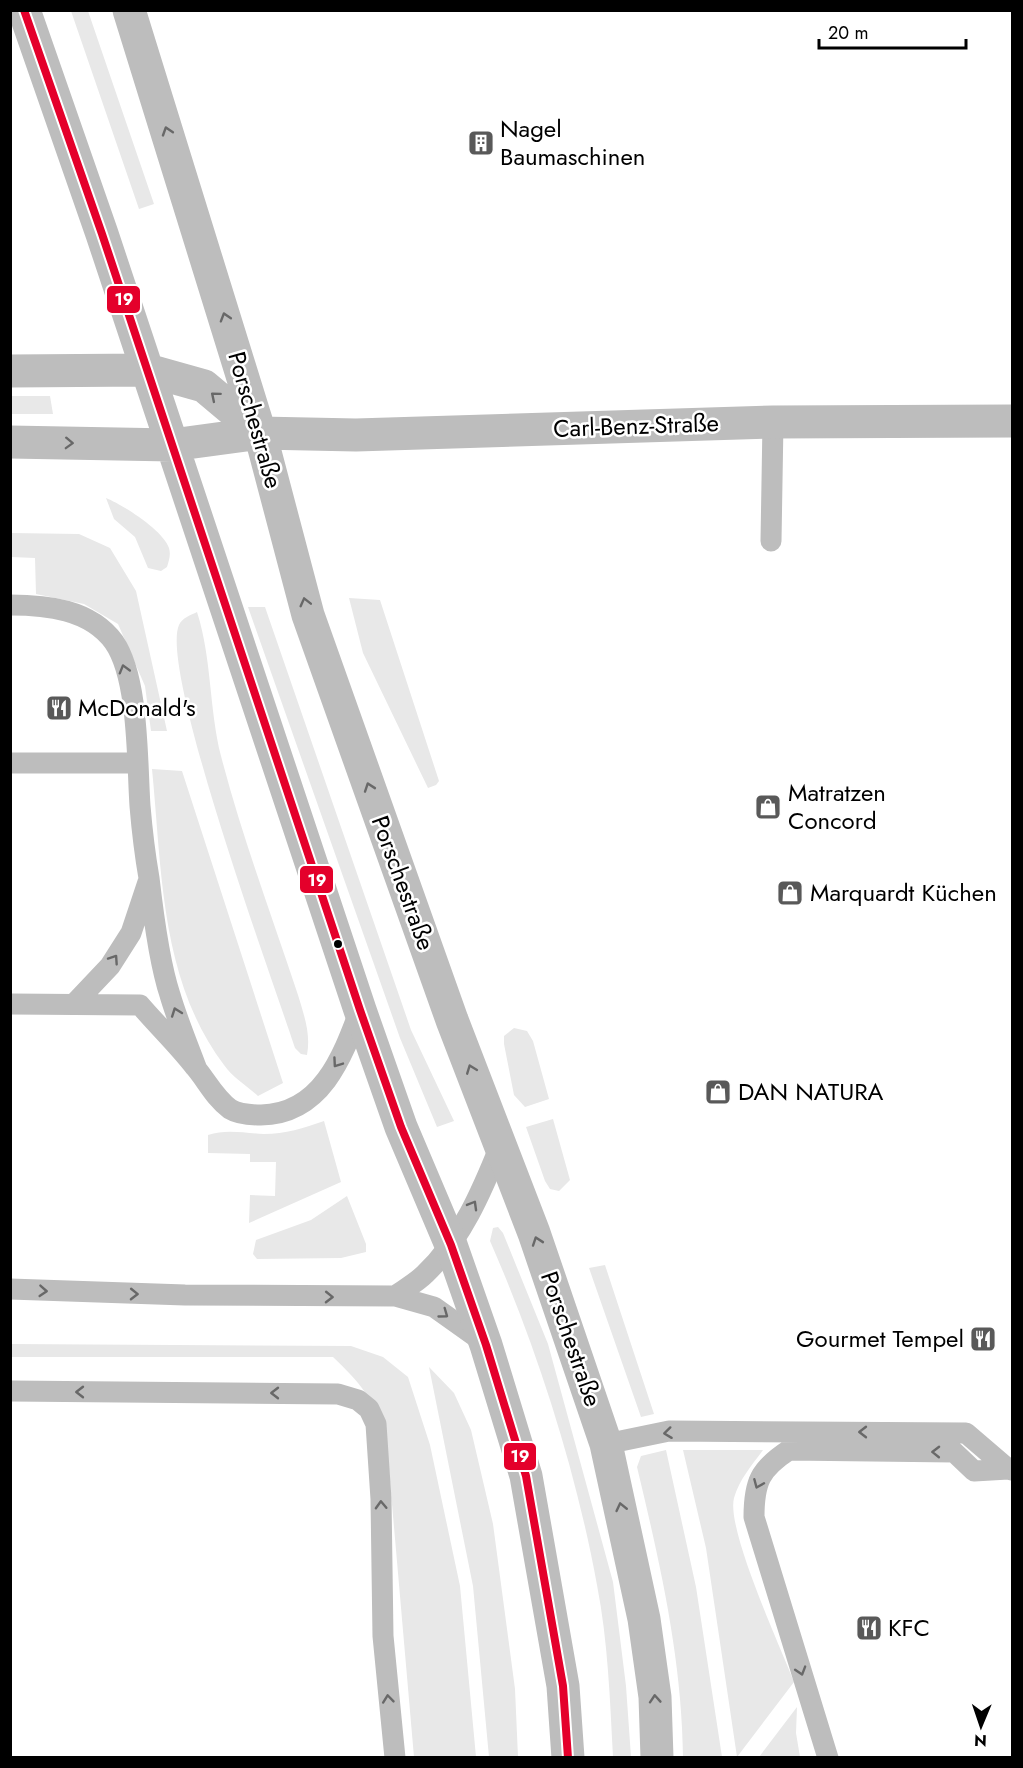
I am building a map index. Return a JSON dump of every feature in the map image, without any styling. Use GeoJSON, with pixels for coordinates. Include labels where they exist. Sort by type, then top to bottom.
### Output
{"type":"FeatureCollection","features":[{"type":"Feature","properties":{"kind":"street"},"geometry":{"type":"LineString","coordinates":[[24,10],[147,370],[360,1010],[401,1127],[451,1245],[486,1345],[526,1476],[563,1686],[568,1758]]}},
{"type":"Feature","properties":{"kind":"street","name":"Porschestraße"},"geometry":{"type":"LineString","coordinates":[[129,10],[260,433],[308,615],[452,1020],[534,1233],[606,1444],[644,1619],[655,1696],[657,1758]]}},
{"type":"Feature","properties":{"kind":"street"},"geometry":{"type":"LineString","coordinates":[[10,371],[147,370],[204,386],[260,433]]}},
{"type":"Feature","properties":{"kind":"street","name":"Carl-Benz-Straße"},"geometry":{"type":"LineString","coordinates":[[10,442],[172,445],[260,433],[356,435],[773,422],[1012,421]]}},
{"type":"Feature","properties":{"kind":"lane"},"geometry":{"type":"LineString","coordinates":[[771,541],[773,422]]}},
{"type":"Feature","properties":{"kind":"lane"},"geometry":{"type":"LineString","coordinates":[[10,605],[40,605],[68,611],[105,633],[114,642],[121,657],[130,687],[136,726],[149,880],[169,993],[196,1067]]}},
{"type":"Feature","properties":{"kind":"lane"},"geometry":{"type":"LineString","coordinates":[[10,763],[138,763]]}},
{"type":"Feature","properties":{"kind":"lane"},"geometry":{"type":"LineString","coordinates":[[75,1003],[110,966],[131,933],[149,880]]}},
{"type":"Feature","properties":{"kind":"lane"},"geometry":{"type":"LineString","coordinates":[[10,1004],[140,1005],[196,1067],[214,1094],[232,1110],[250,1115],[282,1114],[297,1107],[320,1088],[343,1056],[360,1010]]}},
{"type":"Feature","properties":{"kind":"lane"},"geometry":{"type":"LineString","coordinates":[[395,1296],[424,1275],[451,1245],[479,1195],[500,1146]]}},
{"type":"Feature","properties":{"kind":"lane"},"geometry":{"type":"LineString","coordinates":[[10,1288],[185,1295],[395,1296],[434,1307],[486,1345]]}},
{"type":"Feature","properties":{"kind":"lane"},"geometry":{"type":"LineString","coordinates":[[10,1391],[338,1394],[358,1400],[369,1409],[376,1424],[381,1499],[383,1636],[394,1758]]}},
{"type":"Feature","properties":{"kind":"lane"},"geometry":{"type":"LineString","coordinates":[[606,1444],[669,1431],[966,1433],[1010,1469]]}},
{"type":"Feature","properties":{"kind":"lane"},"geometry":{"type":"LineString","coordinates":[[828,1758],[754,1517],[754,1492],[766,1464],[789,1449],[954,1452],[974,1471],[1010,1469]]}},
{"type":"Feature","properties":{"kind":"shaded area"},"geometry":{"type":"Polygon","coordinates":[[[71,11],[88,11],[154,204],[139,209],[71,11]]]}},
{"type":"Feature","properties":{"kind":"shaded area"},"geometry":{"type":"Polygon","coordinates":[[[11,396],[50,396],[53,414],[11,414],[11,396]]]}},
{"type":"Feature","properties":{"kind":"shaded area"},"geometry":{"type":"Polygon","coordinates":[[[106,498],[132,512],[159,534],[169,548],[167,567],[161,571],[148,568],[135,537],[114,519],[106,498]]]}},
{"type":"Feature","properties":{"kind":"shaded area"},"geometry":{"type":"Polygon","coordinates":[[[11,533],[79,534],[110,548],[136,591],[167,731],[151,731],[145,686],[118,624],[84,604],[36,594],[35,558],[11,557],[11,533]]]}},
{"type":"Feature","properties":{"kind":"shaded area"},"geometry":{"type":"Polygon","coordinates":[[[349,598],[380,600],[439,781],[436,785],[428,788],[363,653],[349,598]]]}},
{"type":"Feature","properties":{"kind":"shaded area"},"geometry":{"type":"Polygon","coordinates":[[[248,607],[265,607],[411,1030],[454,1121],[437,1127],[400,1038],[248,607]]]}},
{"type":"Feature","properties":{"kind":"shaded area"},"geometry":{"type":"Polygon","coordinates":[[[197,612],[205,648],[221,756],[302,1010],[307,1032],[307,1055],[301,1054],[295,1048],[201,762],[177,653],[179,625],[184,619],[197,612]]]}},
{"type":"Feature","properties":{"kind":"shaded area"},"geometry":{"type":"Polygon","coordinates":[[[152,769],[182,771],[283,1083],[258,1096],[224,1065],[203,1032],[187,997],[176,961],[162,885],[152,769]]]}},
{"type":"Feature","properties":{"kind":"shaded area"},"geometry":{"type":"Polygon","coordinates":[[[514,1028],[527,1031],[533,1041],[549,1099],[525,1107],[514,1095],[504,1044],[504,1036],[514,1028]]]}},
{"type":"Feature","properties":{"kind":"shaded area"},"geometry":{"type":"Polygon","coordinates":[[[553,1119],[570,1180],[559,1191],[550,1189],[545,1181],[526,1127],[553,1119]]]}},
{"type":"Feature","properties":{"kind":"shaded area"},"geometry":{"type":"Polygon","coordinates":[[[324,1121],[341,1182],[249,1223],[250,1195],[275,1196],[276,1162],[250,1162],[250,1154],[208,1153],[208,1135],[228,1132],[279,1133],[324,1121]]]}},
{"type":"Feature","properties":{"kind":"shaded area"},"geometry":{"type":"Polygon","coordinates":[[[347,1196],[366,1244],[366,1252],[341,1258],[257,1259],[253,1254],[256,1240],[311,1220],[347,1196]]]}},
{"type":"Feature","properties":{"kind":"shaded area"},"geometry":{"type":"Polygon","coordinates":[[[498,1227],[503,1233],[548,1344],[613,1582],[626,1686],[631,1757],[613,1757],[604,1627],[588,1542],[566,1454],[539,1367],[490,1241],[493,1228],[498,1227]]]}},
{"type":"Feature","properties":{"kind":"shaded area"},"geometry":{"type":"Polygon","coordinates":[[[605,1265],[654,1414],[641,1417],[589,1268],[605,1265]]]}},
{"type":"Feature","properties":{"kind":"shaded area"},"geometry":{"type":"Polygon","coordinates":[[[11,1344],[351,1346],[383,1357],[408,1377],[430,1445],[460,1586],[476,1757],[414,1757],[386,1435],[365,1392],[333,1357],[11,1357],[11,1344]]]}},
{"type":"Feature","properties":{"kind":"shaded area"},"geometry":{"type":"Polygon","coordinates":[[[429,1367],[454,1393],[471,1430],[493,1524],[515,1689],[518,1757],[489,1757],[473,1586],[429,1367]]]}},
{"type":"Feature","properties":{"kind":"shaded area"},"geometry":{"type":"Polygon","coordinates":[[[666,1450],[696,1587],[722,1757],[683,1757],[682,1720],[674,1647],[654,1539],[637,1467],[641,1456],[666,1450]]]}},
{"type":"Feature","properties":{"kind":"shaded area"},"geometry":{"type":"Polygon","coordinates":[[[683,1450],[763,1450],[739,1485],[734,1498],[734,1513],[746,1560],[794,1682],[737,1757],[706,1548],[683,1450]]]}},
{"type":"Feature","properties":{"kind":"shaded area"},"geometry":{"type":"Polygon","coordinates":[[[797,1707],[796,1733],[800,1757],[759,1757],[797,1707]]]}},
{"type":"Feature","properties":{"kind":"transit line","name":"19"},"geometry":{"type":"LineString","coordinates":[[24,10],[102,234],[360,1010],[401,1127],[451,1245],[486,1345],[526,1476],[563,1686],[568,1758]]}},
{"type":"Feature","properties":{"kind":"place","name":"Nagel Baumaschinen"},"geometry":{"type":"Point","coordinates":[481,143]}},
{"type":"Feature","properties":{"kind":"place","name":"McDonald's"},"geometry":{"type":"Point","coordinates":[59,708]}},
{"type":"Feature","properties":{"kind":"place","name":"Matratzen Concord"},"geometry":{"type":"Point","coordinates":[768,807]}},
{"type":"Feature","properties":{"kind":"place","name":"Marquardt Küchen"},"geometry":{"type":"Point","coordinates":[790,893]}},
{"type":"Feature","properties":{"kind":"place","name":"DAN NATURA"},"geometry":{"type":"Point","coordinates":[718,1092]}},
{"type":"Feature","properties":{"kind":"place","name":"Gourmet Tempel"},"geometry":{"type":"Point","coordinates":[983,1339]}},
{"type":"Feature","properties":{"kind":"place","name":"KFC"},"geometry":{"type":"Point","coordinates":[869,1628]}}]}
